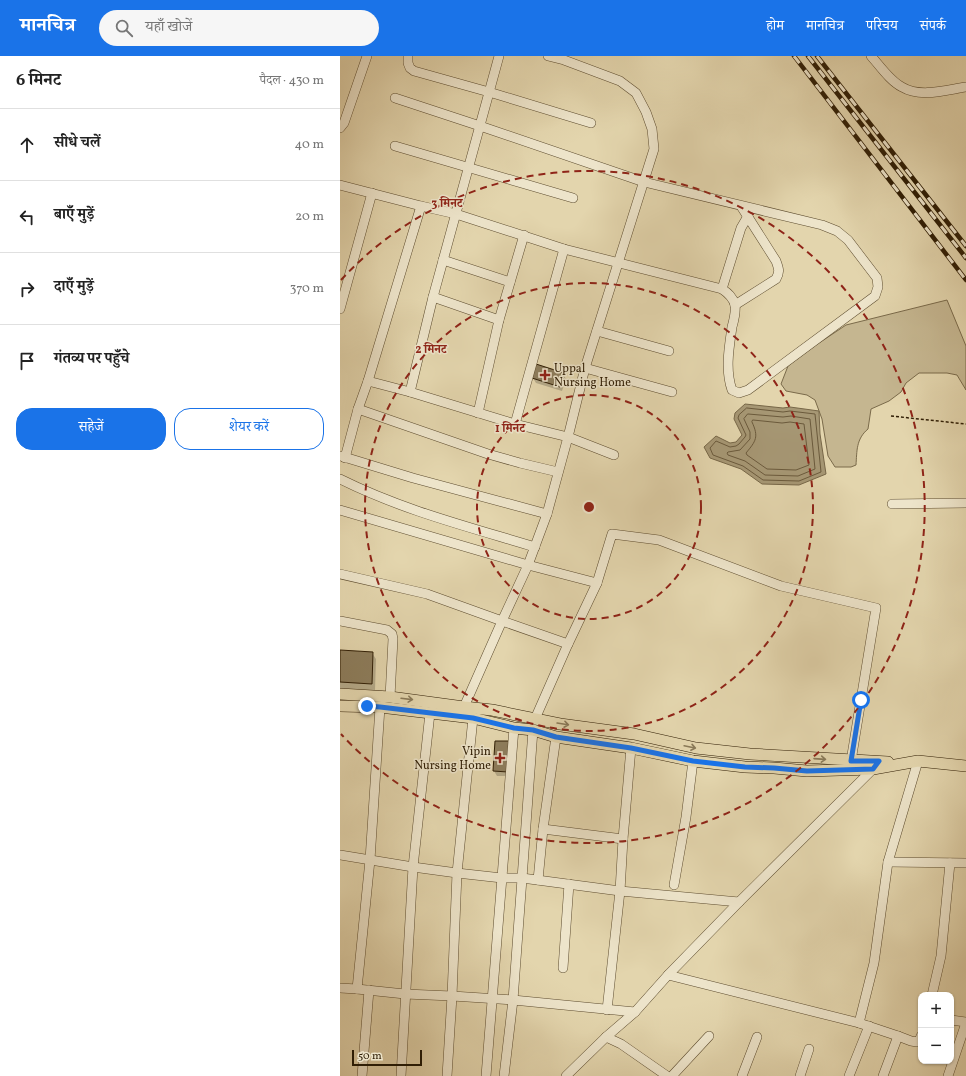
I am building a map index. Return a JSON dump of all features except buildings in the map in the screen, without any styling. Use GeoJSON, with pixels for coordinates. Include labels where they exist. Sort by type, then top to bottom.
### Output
{"type":"FeatureCollection","features":[{"type":"Feature","properties":{"kind":"main road"},"geometry":{"type":"LineString","coordinates":[[340,694],[390,697],[492,710],[560,724],[634,734],[696,748],[750,754],[851,761],[876,765]]}},
{"type":"Feature","properties":{"kind":"main road"},"geometry":{"type":"LineString","coordinates":[[340,706],[380,707],[473,718],[514,728],[533,730],[556,737],[631,748],[693,761],[745,767],[807,771],[900,764],[918,761],[966,766]]}},
{"type":"Feature","properties":{"kind":"street"},"geometry":{"type":"LineString","coordinates":[[341,123],[367,56]]}},
{"type":"Feature","properties":{"kind":"street"},"geometry":{"type":"LineString","coordinates":[[408,56],[408,63],[410,68],[414,71],[591,123]]}},
{"type":"Feature","properties":{"kind":"street"},"geometry":{"type":"LineString","coordinates":[[410,392],[443,260],[499,56]]}},
{"type":"Feature","properties":{"kind":"street"},"geometry":{"type":"LineString","coordinates":[[464,707],[528,565],[547,514],[585,368],[654,149],[652,129],[646,112],[636,93],[620,81],[565,58],[548,56]]}},
{"type":"Feature","properties":{"kind":"street"},"geometry":{"type":"LineString","coordinates":[[871,56],[894,81],[913,92],[929,92],[966,87]]}},
{"type":"Feature","properties":{"kind":"street"},"geometry":{"type":"LineString","coordinates":[[340,185],[456,214],[564,249],[722,289],[730,295],[735,305],[728,366],[732,390],[739,393],[748,390],[875,296],[878,287],[877,278],[848,240],[837,231],[644,182],[395,98]]}},
{"type":"Feature","properties":{"kind":"street"},"geometry":{"type":"LineString","coordinates":[[395,146],[573,198]]}},
{"type":"Feature","properties":{"kind":"street"},"geometry":{"type":"LineString","coordinates":[[340,309],[372,192]]}},
{"type":"Feature","properties":{"kind":"street"},"geometry":{"type":"LineString","coordinates":[[421,206],[368,382],[343,456],[413,478],[547,514]]}},
{"type":"Feature","properties":{"kind":"street"},"geometry":{"type":"LineString","coordinates":[[735,305],[776,279],[779,273],[779,268],[776,261],[741,206]]}},
{"type":"Feature","properties":{"kind":"street"},"geometry":{"type":"LineString","coordinates":[[722,289],[741,228],[748,216]]}},
{"type":"Feature","properties":{"kind":"street"},"geometry":{"type":"LineString","coordinates":[[478,413],[499,320],[524,235]]}},
{"type":"Feature","properties":{"kind":"street"},"geometry":{"type":"LineString","coordinates":[[515,424],[564,249]]}},
{"type":"Feature","properties":{"kind":"street"},"geometry":{"type":"LineString","coordinates":[[443,260],[510,282]]}},
{"type":"Feature","properties":{"kind":"street"},"geometry":{"type":"LineString","coordinates":[[433,298],[499,320]]}},
{"type":"Feature","properties":{"kind":"street"},"geometry":{"type":"LineString","coordinates":[[597,331],[669,351]]}},
{"type":"Feature","properties":{"kind":"street"},"geometry":{"type":"LineString","coordinates":[[585,368],[672,392]]}},
{"type":"Feature","properties":{"kind":"street"},"geometry":{"type":"LineString","coordinates":[[368,382],[410,392],[515,424],[568,437],[614,455]]}},
{"type":"Feature","properties":{"kind":"street"},"geometry":{"type":"LineString","coordinates":[[358,409],[488,454],[558,472]]}},
{"type":"Feature","properties":{"kind":"street"},"geometry":{"type":"LineString","coordinates":[[340,479],[360,489],[413,510],[535,547]]}},
{"type":"Feature","properties":{"kind":"street"},"geometry":{"type":"LineString","coordinates":[[892,504],[966,502]]}},
{"type":"Feature","properties":{"kind":"street"},"geometry":{"type":"LineString","coordinates":[[340,510],[528,565],[597,583]]}},
{"type":"Feature","properties":{"kind":"street"},"geometry":{"type":"LineString","coordinates":[[535,719],[597,583],[612,534],[659,540],[780,586],[876,608],[851,761]]}},
{"type":"Feature","properties":{"kind":"street"},"geometry":{"type":"LineString","coordinates":[[340,574],[427,594],[568,644]]}},
{"type":"Feature","properties":{"kind":"street"},"geometry":{"type":"LineString","coordinates":[[340,621],[387,630],[392,634],[390,697]]}},
{"type":"Feature","properties":{"kind":"street"},"geometry":{"type":"LineString","coordinates":[[357,989],[370,860],[380,707]]}},
{"type":"Feature","properties":{"kind":"street"},"geometry":{"type":"LineString","coordinates":[[401,1076],[413,867],[430,713]]}},
{"type":"Feature","properties":{"kind":"street"},"geometry":{"type":"LineString","coordinates":[[447,1076],[457,873],[473,718]]}},
{"type":"Feature","properties":{"kind":"street"},"geometry":{"type":"LineString","coordinates":[[486,1076],[514,728]]}},
{"type":"Feature","properties":{"kind":"street"},"geometry":{"type":"LineString","coordinates":[[504,1076],[513,1000],[533,730]]}},
{"type":"Feature","properties":{"kind":"street"},"geometry":{"type":"LineString","coordinates":[[538,880],[543,829],[556,737]]}},
{"type":"Feature","properties":{"kind":"street"},"geometry":{"type":"LineString","coordinates":[[607,1010],[620,890],[631,748]]}},
{"type":"Feature","properties":{"kind":"street"},"geometry":{"type":"LineString","coordinates":[[674,885],[686,817],[693,761]]}},
{"type":"Feature","properties":{"kind":"street"},"geometry":{"type":"LineString","coordinates":[[859,1023],[874,964],[888,862],[918,761]]}},
{"type":"Feature","properties":{"kind":"street"},"geometry":{"type":"LineString","coordinates":[[566,1076],[606,1037],[635,1012],[668,975],[739,902],[876,765]]}},
{"type":"Feature","properties":{"kind":"street"},"geometry":{"type":"LineString","coordinates":[[543,829],[623,839]]}},
{"type":"Feature","properties":{"kind":"street"},"geometry":{"type":"LineString","coordinates":[[340,855],[457,873],[502,878],[522,878],[739,902]]}},
{"type":"Feature","properties":{"kind":"street"},"geometry":{"type":"LineString","coordinates":[[888,862],[966,863]]}},
{"type":"Feature","properties":{"kind":"street"},"geometry":{"type":"LineString","coordinates":[[933,992],[941,956],[950,863]]}},
{"type":"Feature","properties":{"kind":"street"},"geometry":{"type":"LineString","coordinates":[[563,968],[569,884]]}},
{"type":"Feature","properties":{"kind":"street"},"geometry":{"type":"LineString","coordinates":[[668,975],[859,1023],[911,1041],[918,1041]]}},
{"type":"Feature","properties":{"kind":"street"},"geometry":{"type":"LineString","coordinates":[[340,988],[405,994],[513,1000],[635,1012]]}},
{"type":"Feature","properties":{"kind":"street"},"geometry":{"type":"LineString","coordinates":[[362,1076],[369,990]]}},
{"type":"Feature","properties":{"kind":"street"},"geometry":{"type":"LineString","coordinates":[[948,1076],[966,1023],[954,1021]]}},
{"type":"Feature","properties":{"kind":"street"},"geometry":{"type":"LineString","coordinates":[[849,1076],[869,1026]]}},
{"type":"Feature","properties":{"kind":"street"},"geometry":{"type":"LineString","coordinates":[[672,1076],[709,1036]]}},
{"type":"Feature","properties":{"kind":"street"},"geometry":{"type":"LineString","coordinates":[[883,1076],[898,1036]]}},
{"type":"Feature","properties":{"kind":"street"},"geometry":{"type":"LineString","coordinates":[[606,1037],[621,1044],[667,1076]]}},
{"type":"Feature","properties":{"kind":"street"},"geometry":{"type":"LineString","coordinates":[[742,1076],[757,1037]]}},
{"type":"Feature","properties":{"kind":"street"},"geometry":{"type":"LineString","coordinates":[[800,1076],[810,1049]]}},
{"type":"Feature","properties":{"kind":"path"},"geometry":{"type":"LineString","coordinates":[[891,416],[966,424]]}},
{"type":"Feature","properties":{"kind":"shaded area"},"geometry":{"type":"Polygon","coordinates":[[[947,300],[966,346],[966,390],[957,375],[947,373],[919,373],[906,383],[901,392],[889,401],[871,409],[868,429],[859,441],[856,465],[851,467],[835,467],[828,456],[822,419],[815,400],[807,395],[786,391],[781,384],[788,366],[846,325],[947,300]]]}},
{"type":"Feature","properties":{"kind":"water"},"geometry":{"type":"Polygon","coordinates":[[[745,404],[783,408],[790,407],[819,411],[820,434],[826,474],[799,485],[762,484],[741,469],[710,458],[704,447],[716,436],[730,443],[736,442],[742,435],[734,419],[735,413],[745,404]]]}},
{"type":"Feature","properties":{"kind":"railway"},"geometry":{"type":"LineString","coordinates":[[794,56],[966,280]]}},
{"type":"Feature","properties":{"kind":"railway"},"geometry":{"type":"LineString","coordinates":[[808,56],[966,258]]}},
{"type":"Feature","properties":{"kind":"railway"},"geometry":{"type":"LineString","coordinates":[[817,56],[966,246]]}},
{"type":"Feature","properties":{"kind":"place","name":"Uppal Nursing Home"},"geometry":{"type":"Point","coordinates":[545,375]}},
{"type":"Feature","properties":{"kind":"place","name":"Vipin Nursing Home"},"geometry":{"type":"Point","coordinates":[500,758]}},
{"type":"Feature","properties":{"kind":"route"},"geometry":{"type":"LineString","coordinates":[[367,706],[473,718],[514,728],[533,730],[556,737],[631,748],[693,761],[745,767],[807,771],[873,769],[879,761],[851,761],[861,700]]}}]}
